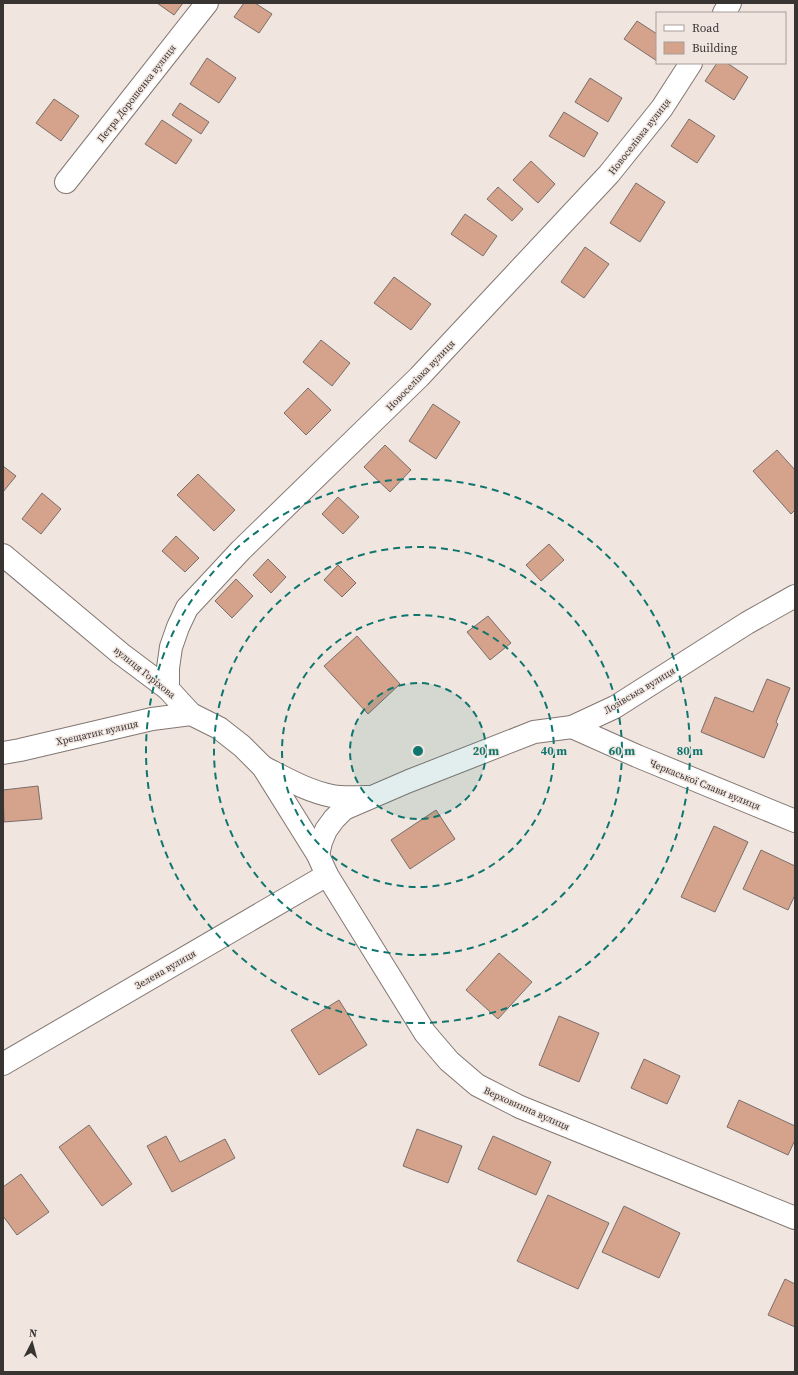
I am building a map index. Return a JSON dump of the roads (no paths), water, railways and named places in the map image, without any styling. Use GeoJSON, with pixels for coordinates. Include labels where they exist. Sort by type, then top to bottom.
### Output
{"type":"FeatureCollection","features":[{"type":"Feature","properties":{"kind":"street","name":"Петра Дорошенка вулиця"},"geometry":{"type":"LineString","coordinates":[[66,182],[207,3]]}},
{"type":"Feature","properties":{"kind":"street"},"geometry":{"type":"LineString","coordinates":[[725,12],[730,3]]}},
{"type":"Feature","properties":{"kind":"street","name":"Новоселівка вулиця"},"geometry":{"type":"LineString","coordinates":[[168,689],[168,668],[171,647],[187,608],[241,550],[419,377],[609,174],[662,108],[690,64]]}},
{"type":"Feature","properties":{"kind":"street","name":"вулиця Горіхова"},"geometry":{"type":"LineString","coordinates":[[3,555],[114,648],[168,689],[192,714],[219,728],[242,746],[263,767],[318,855]]}},
{"type":"Feature","properties":{"kind":"street","name":"Лозівська вулиця"},"geometry":{"type":"LineString","coordinates":[[318,855],[326,830],[334,819],[344,810],[409,781],[534,732],[572,727],[615,707],[747,623],[795,596]]}},
{"type":"Feature","properties":{"kind":"street","name":"Хрещатик вулиця"},"geometry":{"type":"LineString","coordinates":[[3,753],[152,719],[192,714]]}},
{"type":"Feature","properties":{"kind":"street","name":"Черкаської Слави вулиця"},"geometry":{"type":"LineString","coordinates":[[572,727],[637,756],[795,821]]}},
{"type":"Feature","properties":{"kind":"street"},"geometry":{"type":"LineString","coordinates":[[263,767],[315,792],[342,797],[372,797]]}},
{"type":"Feature","properties":{"kind":"street","name":"Верховинна вулиця"},"geometry":{"type":"LineString","coordinates":[[318,855],[327,875],[425,1033],[449,1060],[477,1085],[520,1107],[795,1218]]}},
{"type":"Feature","properties":{"kind":"street","name":"Зелена вулиця"},"geometry":{"type":"LineString","coordinates":[[3,1064],[327,875]]}}]}
